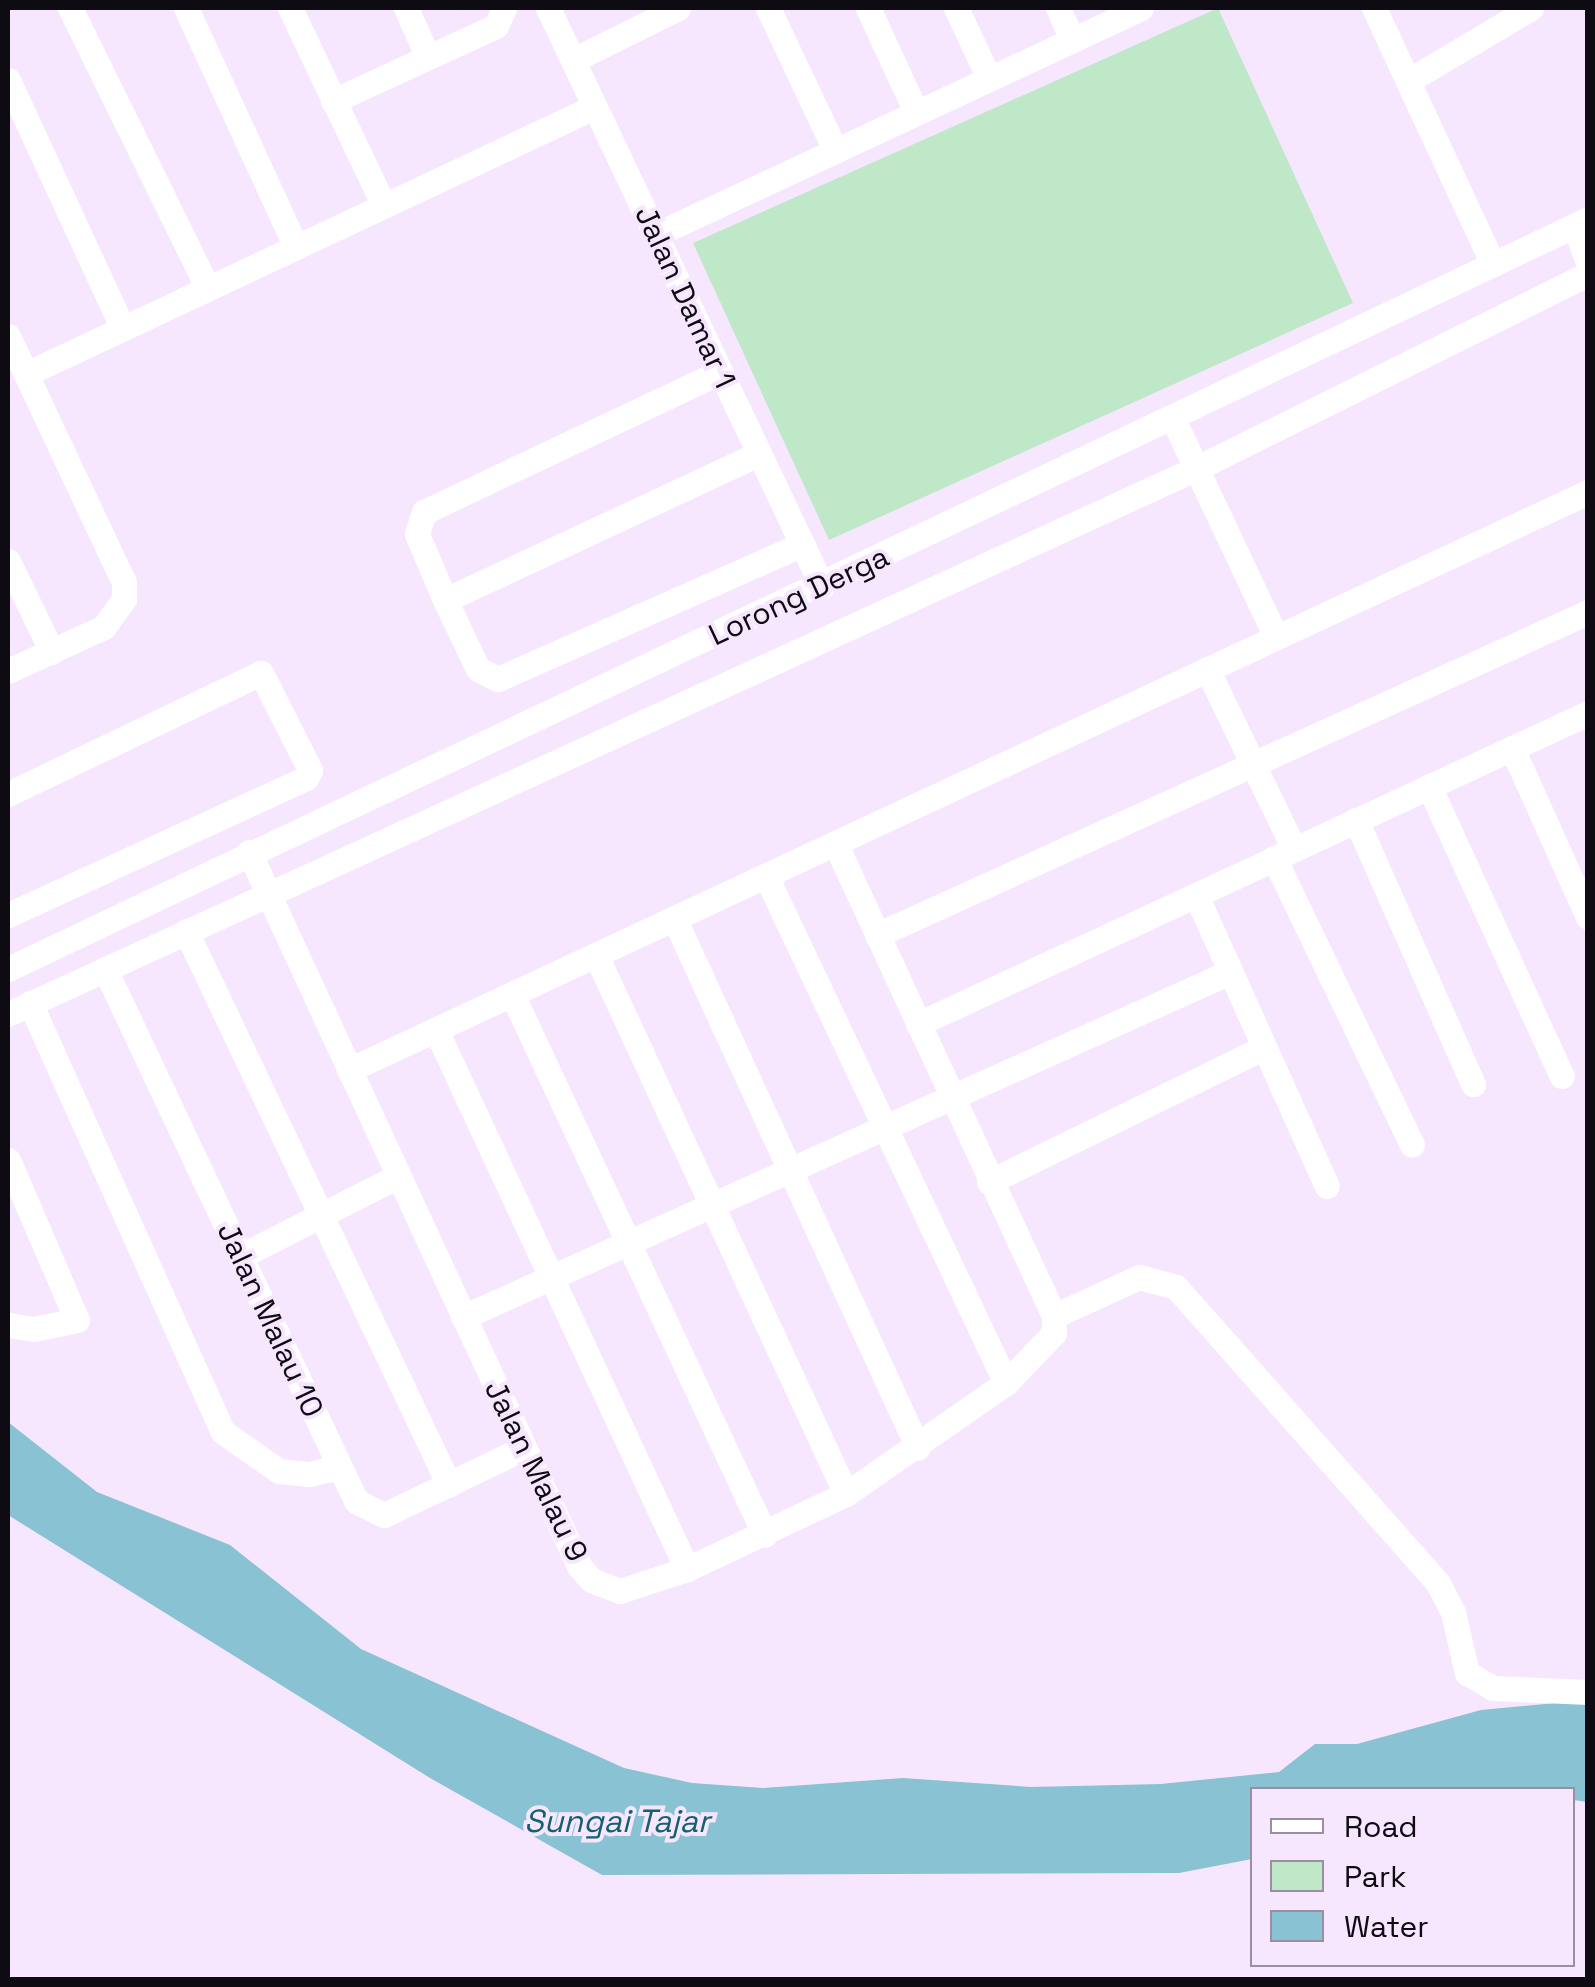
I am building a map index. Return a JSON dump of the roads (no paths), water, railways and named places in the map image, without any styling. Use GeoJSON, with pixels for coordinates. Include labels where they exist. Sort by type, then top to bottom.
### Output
{"type":"FeatureCollection","features":[{"type":"Feature","properties":{"kind":"street"},"geometry":{"type":"LineString","coordinates":[[70,8],[208,288]]}},
{"type":"Feature","properties":{"kind":"street"},"geometry":{"type":"LineString","coordinates":[[186,8],[296,247]]}},
{"type":"Feature","properties":{"kind":"street"},"geometry":{"type":"LineString","coordinates":[[290,8],[384,206]]}},
{"type":"Feature","properties":{"kind":"street"},"geometry":{"type":"LineString","coordinates":[[406,8],[427,55]]}},
{"type":"Feature","properties":{"kind":"street","name":"Jalan Damar 1"},"geometry":{"type":"LineString","coordinates":[[548,8],[822,586]]}},
{"type":"Feature","properties":{"kind":"street"},"geometry":{"type":"LineString","coordinates":[[572,60],[673,8]]}},
{"type":"Feature","properties":{"kind":"street"},"geometry":{"type":"LineString","coordinates":[[768,8],[835,150]]}},
{"type":"Feature","properties":{"kind":"street"},"geometry":{"type":"LineString","coordinates":[[868,8],[916,112]]}},
{"type":"Feature","properties":{"kind":"street"},"geometry":{"type":"LineString","coordinates":[[956,8],[988,78]]}},
{"type":"Feature","properties":{"kind":"street"},"geometry":{"type":"LineString","coordinates":[[1058,8],[1072,40]]}},
{"type":"Feature","properties":{"kind":"street"},"geometry":{"type":"LineString","coordinates":[[657,234],[1140,8]]}},
{"type":"Feature","properties":{"kind":"street"},"geometry":{"type":"LineString","coordinates":[[1374,8],[1493,264]]}},
{"type":"Feature","properties":{"kind":"street"},"geometry":{"type":"LineString","coordinates":[[1408,81],[1503,16],[1532,8]]}},
{"type":"Feature","properties":{"kind":"street"},"geometry":{"type":"LineString","coordinates":[[333,101],[496,26],[504,10]]}},
{"type":"Feature","properties":{"kind":"street"},"geometry":{"type":"LineString","coordinates":[[8,80],[124,328]]}},
{"type":"Feature","properties":{"kind":"street"},"geometry":{"type":"LineString","coordinates":[[26,374],[594,107]]}},
{"type":"Feature","properties":{"kind":"street"},"geometry":{"type":"LineString","coordinates":[[1582,223],[1588,262]]}},
{"type":"Feature","properties":{"kind":"street","name":"Lorong Derga"},"geometry":{"type":"LineString","coordinates":[[8,969],[1582,223]]}},
{"type":"Feature","properties":{"kind":"street"},"geometry":{"type":"LineString","coordinates":[[339,1467],[309,1474],[278,1470],[224,1432],[19,1008],[1197,468],[1588,274]]}},
{"type":"Feature","properties":{"kind":"street"},"geometry":{"type":"LineString","coordinates":[[8,336],[124,582],[118,614],[52,652],[8,671]]}},
{"type":"Feature","properties":{"kind":"street"},"geometry":{"type":"LineString","coordinates":[[720,372],[424,512],[417,534],[444,600],[478,670],[498,680],[802,544]]}},
{"type":"Feature","properties":{"kind":"street"},"geometry":{"type":"LineString","coordinates":[[1173,419],[1276,637]]}},
{"type":"Feature","properties":{"kind":"street"},"geometry":{"type":"LineString","coordinates":[[444,600],[758,454]]}},
{"type":"Feature","properties":{"kind":"street"},"geometry":{"type":"LineString","coordinates":[[349,1070],[1588,492]]}},
{"type":"Feature","properties":{"kind":"street"},"geometry":{"type":"LineString","coordinates":[[8,561],[52,652]]}},
{"type":"Feature","properties":{"kind":"street"},"geometry":{"type":"LineString","coordinates":[[877,936],[1588,612]]}},
{"type":"Feature","properties":{"kind":"street"},"geometry":{"type":"LineString","coordinates":[[1207,670],[1254,766],[1284,854],[1412,1144]]}},
{"type":"Feature","properties":{"kind":"street"},"geometry":{"type":"LineString","coordinates":[[8,794],[164,715],[261,673],[270,680],[310,770],[306,778],[8,915]]}},
{"type":"Feature","properties":{"kind":"street"},"geometry":{"type":"LineString","coordinates":[[918,1024],[1588,713]]}},
{"type":"Feature","properties":{"kind":"street"},"geometry":{"type":"LineString","coordinates":[[1512,748],[1588,917]]}},
{"type":"Feature","properties":{"kind":"street"},"geometry":{"type":"LineString","coordinates":[[1429,786],[1562,1076]]}},
{"type":"Feature","properties":{"kind":"street"},"geometry":{"type":"LineString","coordinates":[[1356,820],[1473,1084]]}},
{"type":"Feature","properties":{"kind":"street"},"geometry":{"type":"LineString","coordinates":[[835,843],[1054,1316],[1140,1276],[1176,1288],[1438,1583],[1454,1612],[1466,1673],[1493,1688],[1588,1692]]}},
{"type":"Feature","properties":{"kind":"street","name":"Jalan Malau 9"},"geometry":{"type":"LineString","coordinates":[[250,852],[524,1448],[591,1580],[606,1589],[636,1589],[687,1570],[846,1494],[918,1448],[1006,1382],[1054,1333],[1054,1316]]}},
{"type":"Feature","properties":{"kind":"street"},"geometry":{"type":"LineString","coordinates":[[766,876],[1006,1382]]}},
{"type":"Feature","properties":{"kind":"street"},"geometry":{"type":"LineString","coordinates":[[1196,895],[1327,1186]]}},
{"type":"Feature","properties":{"kind":"street"},"geometry":{"type":"LineString","coordinates":[[674,918],[918,1448]]}},
{"type":"Feature","properties":{"kind":"street"},"geometry":{"type":"LineString","coordinates":[[186,931],[449,1485]]}},
{"type":"Feature","properties":{"kind":"street"},"geometry":{"type":"LineString","coordinates":[[596,955],[846,1494]]}},
{"type":"Feature","properties":{"kind":"street","name":"Jalan Malau 10"},"geometry":{"type":"LineString","coordinates":[[106,969],[356,1501],[373,1514],[449,1485],[524,1448]]}},
{"type":"Feature","properties":{"kind":"street"},"geometry":{"type":"LineString","coordinates":[[463,1317],[788,1166],[1230,972]]}},
{"type":"Feature","properties":{"kind":"street"},"geometry":{"type":"LineString","coordinates":[[512,994],[765,1535]]}},
{"type":"Feature","properties":{"kind":"street"},"geometry":{"type":"LineString","coordinates":[[436,1030],[687,1570]]}},
{"type":"Feature","properties":{"kind":"street"},"geometry":{"type":"LineString","coordinates":[[990,1182],[1264,1047]]}},
{"type":"Feature","properties":{"kind":"street"},"geometry":{"type":"LineString","coordinates":[[8,1160],[76,1320],[34,1329],[8,1324]]}},
{"type":"Feature","properties":{"kind":"street"},"geometry":{"type":"LineString","coordinates":[[241,1256],[398,1176]]}},
{"type":"Feature","properties":{"kind":"water","name":"Sungai Tajar"},"geometry":{"type":"Polygon","coordinates":[[[8,1422],[97,1492],[230,1545],[361,1649],[624,1768],[692,1783],[763,1788],[903,1778],[1031,1787],[1161,1784],[1279,1772],[1315,1744],[1357,1744],[1481,1710],[1587,1700],[1587,1802],[1575,1800],[1575,1787],[1250,1787],[1250,1859],[1179,1873],[602,1875],[430,1778],[8,1515],[8,1422]]]}}]}
